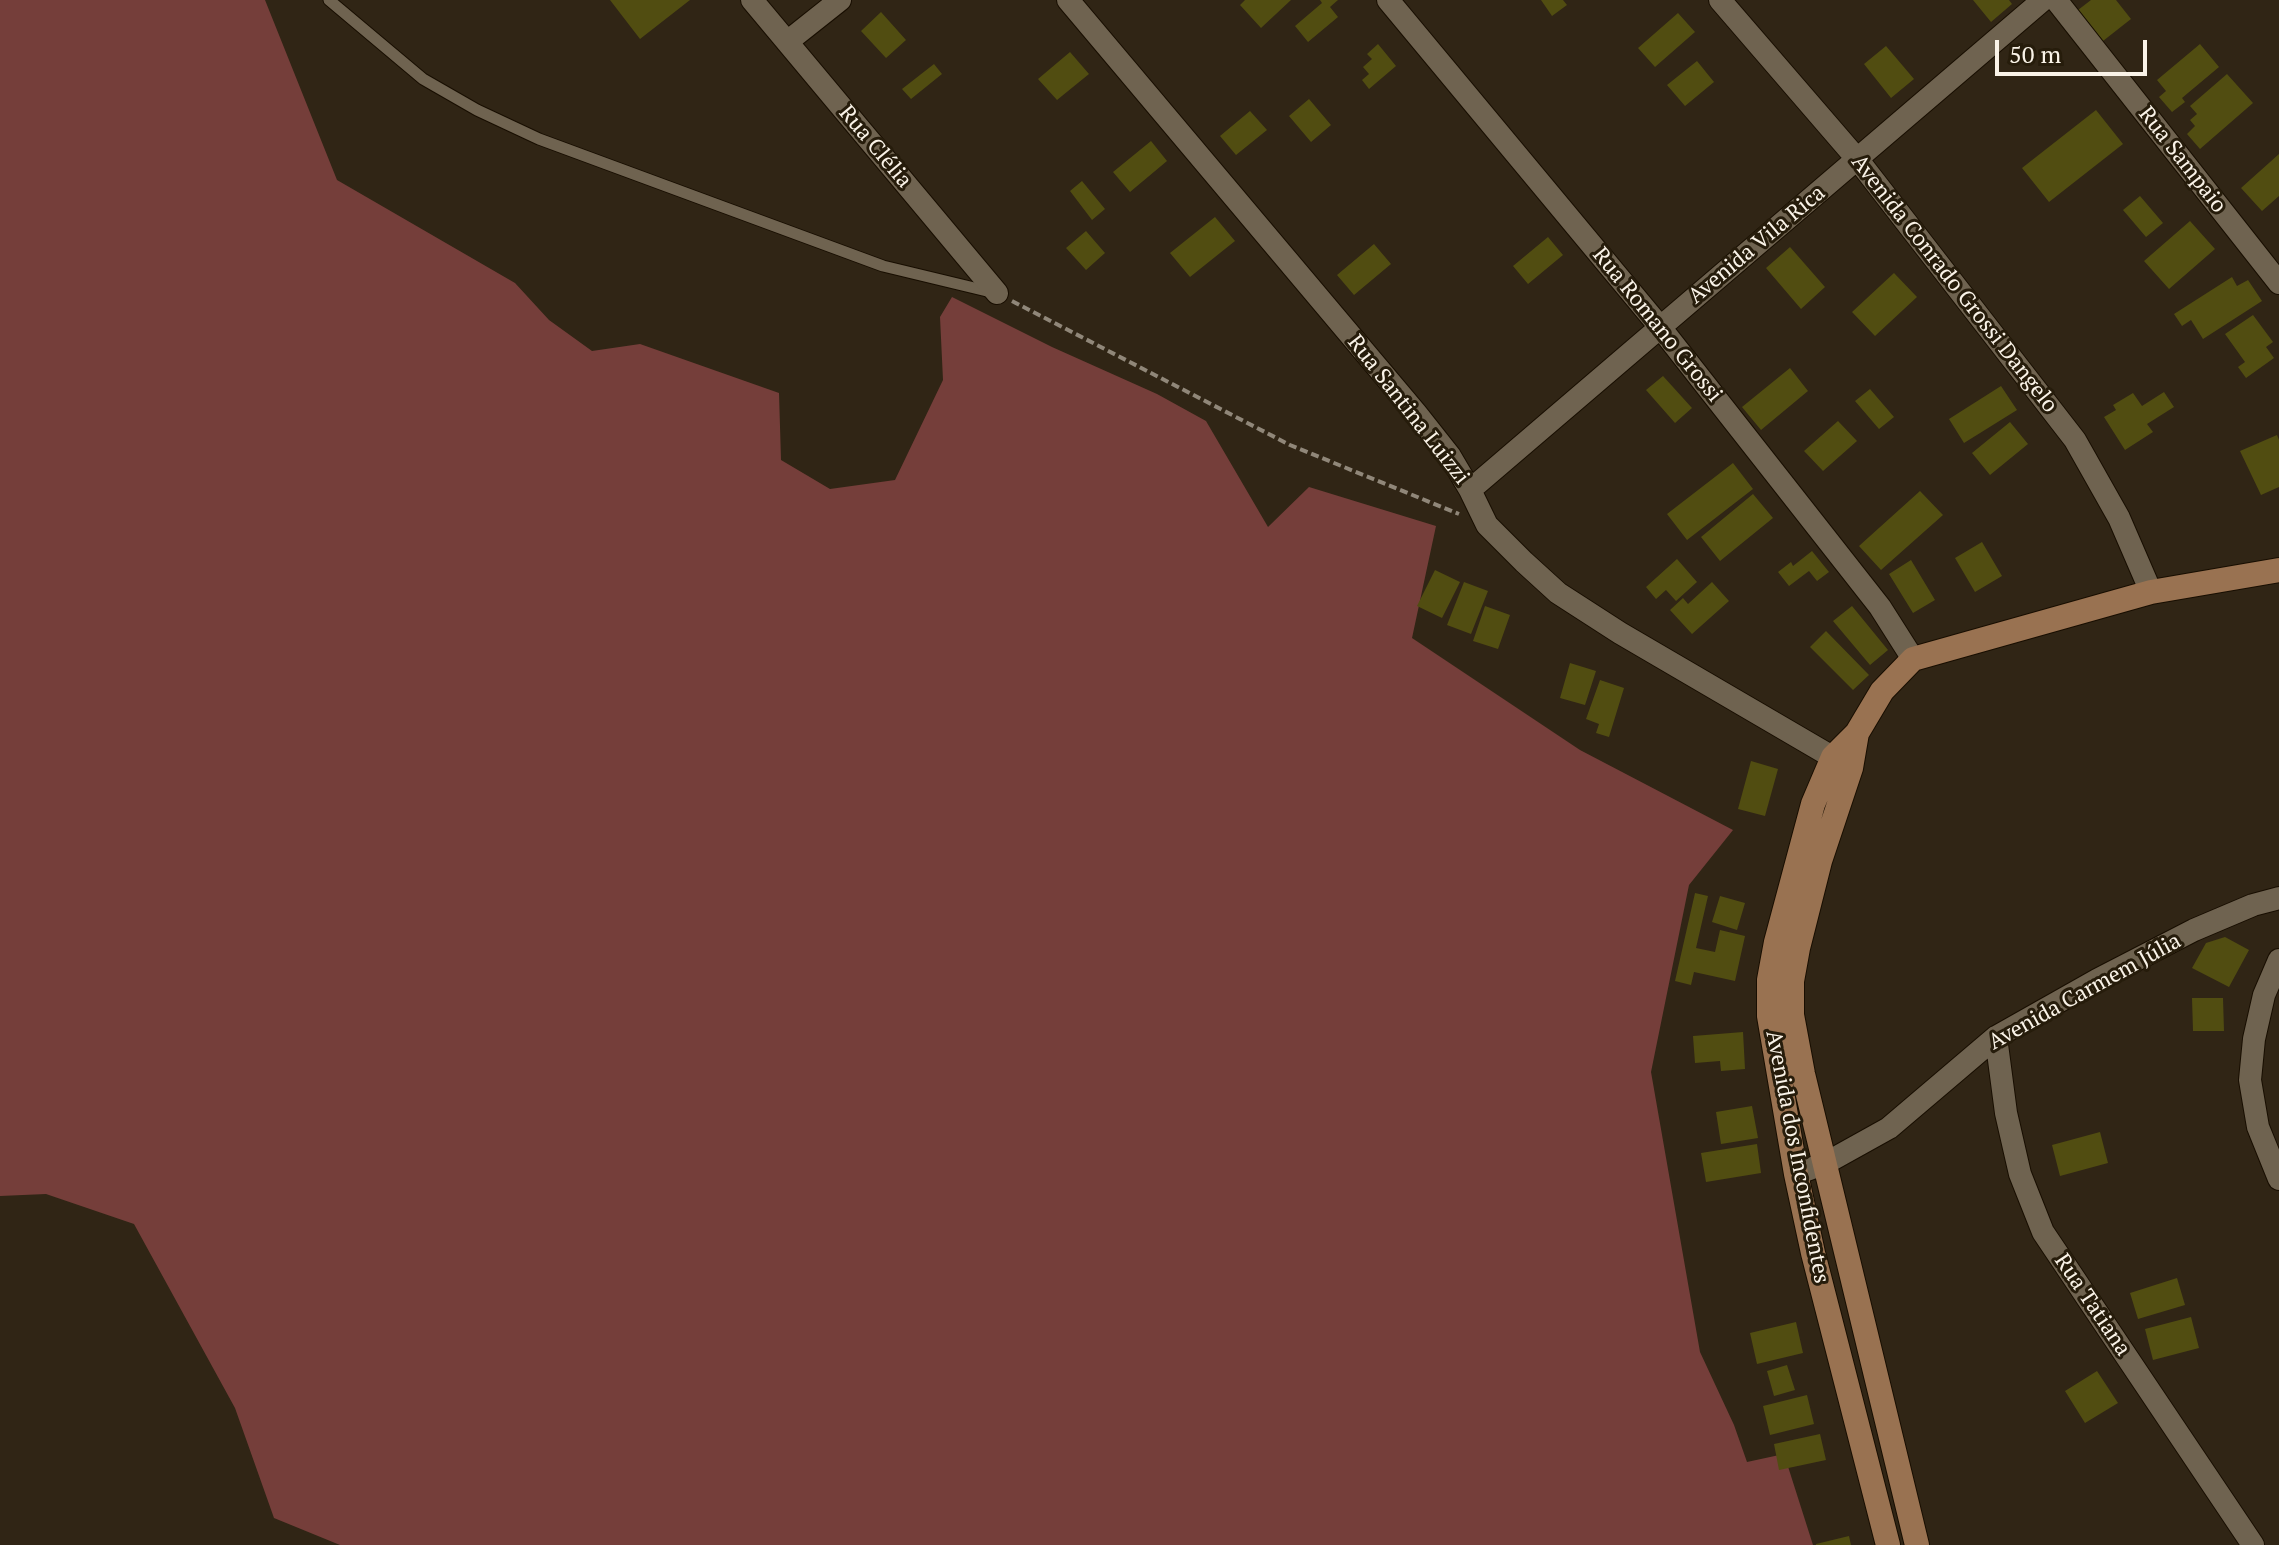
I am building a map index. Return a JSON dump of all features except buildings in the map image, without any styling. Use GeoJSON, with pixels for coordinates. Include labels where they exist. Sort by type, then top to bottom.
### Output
{"type":"FeatureCollection","features":[{"type":"Feature","properties":{"kind":"street","name":"Rua Clélia"},"geometry":{"type":"LineString","coordinates":[[752,0],[997,293]]}},
{"type":"Feature","properties":{"kind":"street"},"geometry":{"type":"LineString","coordinates":[[787,42],[840,0]]}},
{"type":"Feature","properties":{"kind":"street","name":"Rua Santina Luizzi"},"geometry":{"type":"LineString","coordinates":[[1068,0],[1416,413],[1450,456],[1487,525],[1524,562],[1558,593],[1620,633],[1842,763]]}},
{"type":"Feature","properties":{"kind":"street","name":"Rua Romano Grossi"},"geometry":{"type":"LineString","coordinates":[[1388,0],[1660,327],[1880,607],[1913,659]]}},
{"type":"Feature","properties":{"kind":"street","name":"Avenida Conrado Grossi Dangelo"},"geometry":{"type":"LineString","coordinates":[[1720,0],[1858,160],[2075,440],[2119,518],[2151,592]]}},
{"type":"Feature","properties":{"kind":"street","name":"Avenida Vila Rica"},"geometry":{"type":"LineString","coordinates":[[1470,490],[2043,0]]}},
{"type":"Feature","properties":{"kind":"street","name":"Rua Sampaio"},"geometry":{"type":"LineString","coordinates":[[2056,0],[2279,283]]}},
{"type":"Feature","properties":{"kind":"street"},"geometry":{"type":"LineString","coordinates":[[1913,659],[2151,592],[2279,570]]}},
{"type":"Feature","properties":{"kind":"street","name":"Avenida dos Inconfidentes"},"geometry":{"type":"LineString","coordinates":[[1888,1545],[1813,1253],[1796,1174],[1776,1068],[1769,1016],[1769,980],[1776,942],[1813,804],[1842,763],[1882,691],[1913,659]]}},
{"type":"Feature","properties":{"kind":"street","name":"Avenida dos Inconfidentes"},"geometry":{"type":"LineString","coordinates":[[1842,763],[1792,981],[1792,1015],[1917,1545]]}},
{"type":"Feature","properties":{"kind":"street","name":"Avenida Carmem Júlia"},"geometry":{"type":"LineString","coordinates":[[1796,1174],[1826,1163],[1889,1128],[1996,1037],[2194,930],[2253,905],[2279,898]]}},
{"type":"Feature","properties":{"kind":"street"},"geometry":{"type":"LineString","coordinates":[[2279,960],[2264,995],[2254,1039],[2250,1080],[2258,1127],[2279,1179]]}},
{"type":"Feature","properties":{"kind":"street","name":"Rua Tatiana"},"geometry":{"type":"LineString","coordinates":[[1996,1037],[2006,1113],[2020,1174],[2043,1232],[2253,1545]]}},
{"type":"Feature","properties":{"kind":"lane"},"geometry":{"type":"LineString","coordinates":[[329,0],[423,79],[477,110],[539,139],[883,266],[997,293]]}},
{"type":"Feature","properties":{"kind":"path"},"geometry":{"type":"LineString","coordinates":[[997,293],[1290,445],[1487,525]]}},
{"type":"Feature","properties":{"kind":"shaded area"},"geometry":{"type":"Polygon","coordinates":[[[0,0],[265,0],[337,180],[515,283],[549,320],[592,351],[640,344],[779,393],[781,460],[830,489],[895,480],[943,380],[940,317],[952,297],[1052,347],[1157,394],[1206,421],[1268,527],[1309,487],[1436,526],[1412,638],[1580,750],[1733,830],[1689,885],[1651,1072],[1700,1352],[1734,1425],[1747,1462],[1784,1454],[1813,1545],[340,1545],[274,1518],[235,1408],[134,1224],[46,1194],[0,1196],[0,0]]]}}]}
